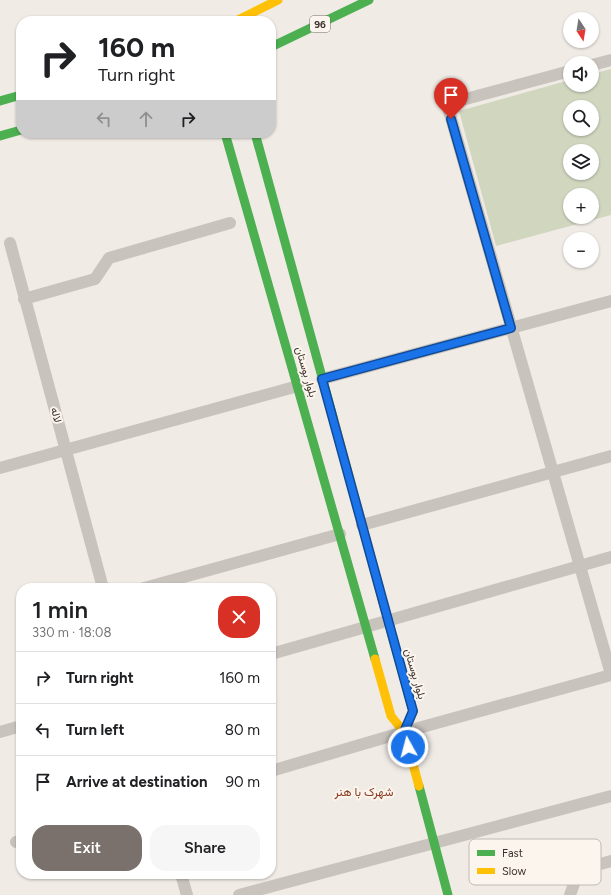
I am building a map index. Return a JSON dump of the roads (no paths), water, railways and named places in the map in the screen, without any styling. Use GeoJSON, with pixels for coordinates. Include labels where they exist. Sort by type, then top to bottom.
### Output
{"type":"FeatureCollection","features":[{"type":"Feature","properties":{"kind":"main road"},"geometry":{"type":"LineString","coordinates":[[246,16],[278,0]]}},
{"type":"Feature","properties":{"kind":"main road","name":"96"},"geometry":{"type":"LineString","coordinates":[[276,45],[369,0]]}},
{"type":"Feature","properties":{"kind":"main road"},"geometry":{"type":"LineString","coordinates":[[0,101],[16,96]]}},
{"type":"Feature","properties":{"kind":"main road"},"geometry":{"type":"LineString","coordinates":[[0,136],[16,131]]}},
{"type":"Feature","properties":{"kind":"main road","name":"بلوار بوستان"},"geometry":{"type":"LineString","coordinates":[[226,138],[367,627],[391,716],[404,732],[413,711],[256,138]]}},
{"type":"Feature","properties":{"kind":"main road"},"geometry":{"type":"LineString","coordinates":[[404,732],[448,895]]}},
{"type":"Feature","properties":{"kind":"street"},"geometry":{"type":"LineString","coordinates":[[599,63],[611,60]]}},
{"type":"Feature","properties":{"kind":"street"},"geometry":{"type":"LineString","coordinates":[[276,770],[404,732],[611,675],[447,104],[563,73]]}},
{"type":"Feature","properties":{"kind":"street"},"geometry":{"type":"LineString","coordinates":[[24,299],[95,279],[109,258],[230,222]]}},
{"type":"Feature","properties":{"kind":"street","name":"لاله"},"geometry":{"type":"LineString","coordinates":[[10,243],[102,583]]}},
{"type":"Feature","properties":{"kind":"street"},"geometry":{"type":"LineString","coordinates":[[322,379],[611,301]]}},
{"type":"Feature","properties":{"kind":"street"},"geometry":{"type":"LineString","coordinates":[[0,468],[298,386]]}},
{"type":"Feature","properties":{"kind":"street"},"geometry":{"type":"LineString","coordinates":[[362,525],[611,456]]}},
{"type":"Feature","properties":{"kind":"street"},"geometry":{"type":"LineString","coordinates":[[162,583],[340,534]]}},
{"type":"Feature","properties":{"kind":"street"},"geometry":{"type":"LineString","coordinates":[[276,653],[611,557]]}},
{"type":"Feature","properties":{"kind":"street"},"geometry":{"type":"LineString","coordinates":[[0,732],[16,727]]}},
{"type":"Feature","properties":{"kind":"street"},"geometry":{"type":"LineString","coordinates":[[239,895],[611,796]]}},
{"type":"Feature","properties":{"kind":"street"},"geometry":{"type":"LineString","coordinates":[[601,864],[611,861]]}},
{"type":"Feature","properties":{"kind":"street"},"geometry":{"type":"LineString","coordinates":[[182,879],[187,895]]}},
{"type":"Feature","properties":{"kind":"street"},"geometry":{"type":"LineString","coordinates":[[570,895],[574,885]]}},
{"type":"Feature","properties":{"kind":"district","name":"شهرک با هنر"},"geometry":{"type":"Point","coordinates":[364,792]}}]}
